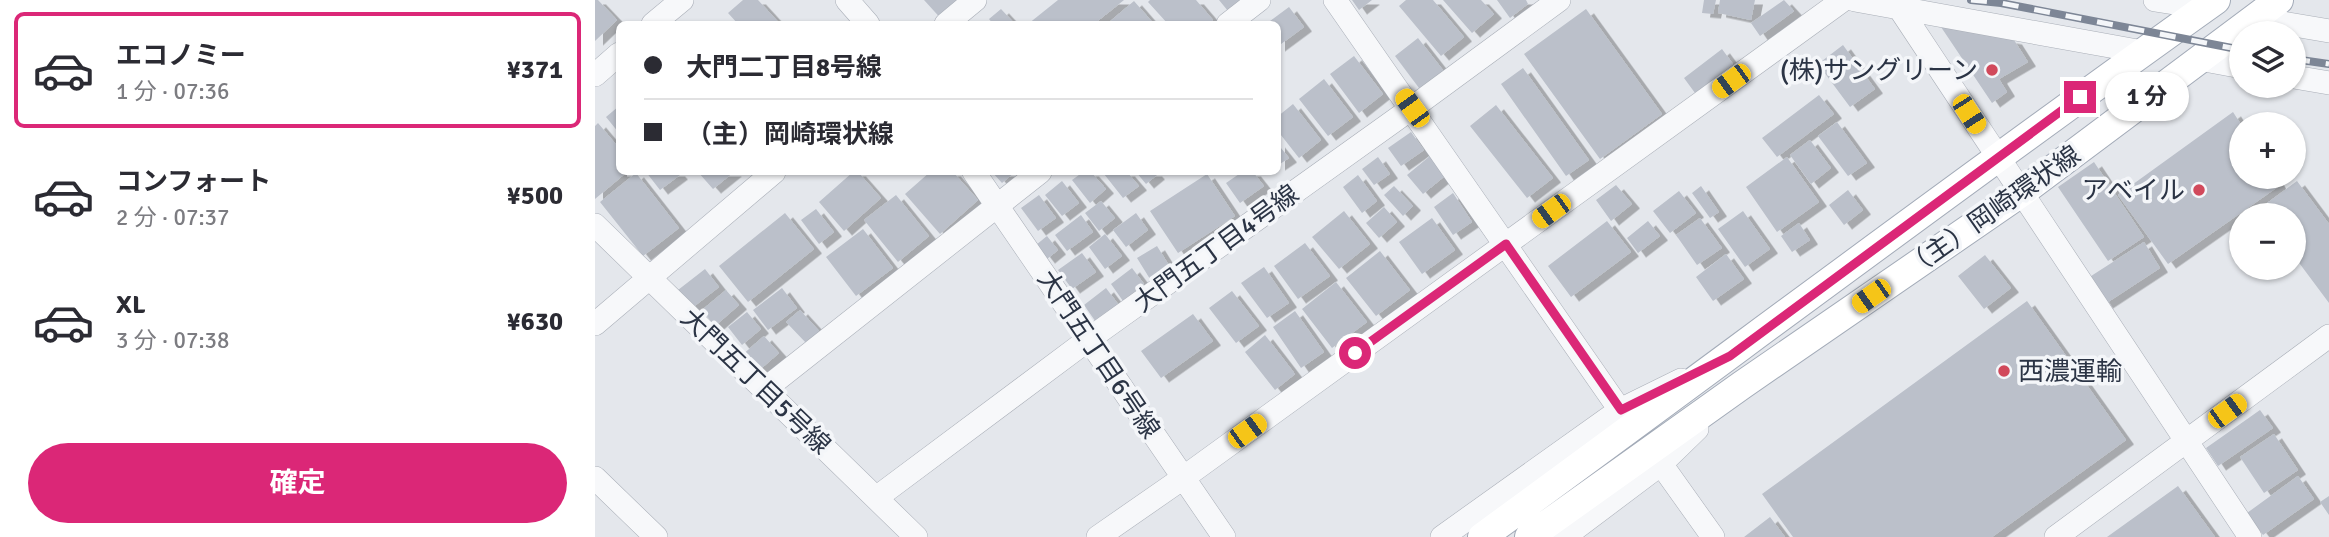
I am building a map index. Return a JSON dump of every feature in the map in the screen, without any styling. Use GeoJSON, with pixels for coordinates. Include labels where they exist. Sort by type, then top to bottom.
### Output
{"type":"FeatureCollection","features":[{"type":"Feature","properties":{"kind":"main road","name":"（主）岡崎環状線"},"geometry":{"type":"LineString","coordinates":[[1529,537],[1742,385],[2021,193],[2279,0]]}},
{"type":"Feature","properties":{"kind":"main road","name":"（主）岡崎環状線"},"geometry":{"type":"LineString","coordinates":[[1482,537],[1997,157],[2211,4]]}},
{"type":"Feature","properties":{"kind":"street"},"geometry":{"type":"LineString","coordinates":[[657,21],[682,0]]}},
{"type":"Feature","properties":{"kind":"street"},"geometry":{"type":"LineString","coordinates":[[847,0],[865,21]]}},
{"type":"Feature","properties":{"kind":"street"},"geometry":{"type":"LineString","coordinates":[[950,21],[975,0]]}},
{"type":"Feature","properties":{"kind":"street"},"geometry":{"type":"LineString","coordinates":[[1232,21],[1259,0]]}},
{"type":"Feature","properties":{"kind":"street"},"geometry":{"type":"LineString","coordinates":[[1335,0],[1621,410]]}},
{"type":"Feature","properties":{"kind":"street","name":"大門五丁目4号線"},"geometry":{"type":"LineString","coordinates":[[876,498],[1089,339],[1559,0]]}},
{"type":"Feature","properties":{"kind":"street"},"geometry":{"type":"LineString","coordinates":[[1098,537],[1843,0]]}},
{"type":"Feature","properties":{"kind":"street"},"geometry":{"type":"LineString","coordinates":[[1855,0],[1897,3],[2143,52]]}},
{"type":"Feature","properties":{"kind":"street"},"geometry":{"type":"LineString","coordinates":[[2155,0],[2211,4]]}},
{"type":"Feature","properties":{"kind":"street"},"geometry":{"type":"LineString","coordinates":[[1897,3],[2250,537]]}},
{"type":"Feature","properties":{"kind":"street"},"geometry":{"type":"LineString","coordinates":[[2253,18],[2329,31]]}},
{"type":"Feature","properties":{"kind":"street"},"geometry":{"type":"LineString","coordinates":[[595,75],[616,57]]}},
{"type":"Feature","properties":{"kind":"street"},"geometry":{"type":"LineString","coordinates":[[2199,59],[2229,65]]}},
{"type":"Feature","properties":{"kind":"street"},"geometry":{"type":"LineString","coordinates":[[2306,79],[2329,83]]}},
{"type":"Feature","properties":{"kind":"street"},"geometry":{"type":"LineString","coordinates":[[595,324],[770,175]]}},
{"type":"Feature","properties":{"kind":"street","name":"大門五丁目6号線"},"geometry":{"type":"LineString","coordinates":[[976,175],[1224,537]]}},
{"type":"Feature","properties":{"kind":"street"},"geometry":{"type":"LineString","coordinates":[[765,388],[1036,175]]}},
{"type":"Feature","properties":{"kind":"street","name":"大門五丁目5号線"},"geometry":{"type":"LineString","coordinates":[[595,225],[916,537]]}},
{"type":"Feature","properties":{"kind":"street"},"geometry":{"type":"LineString","coordinates":[[2056,537],[2329,336]]}},
{"type":"Feature","properties":{"kind":"street"},"geometry":{"type":"LineString","coordinates":[[1441,537],[1621,410],[1730,356]]}},
{"type":"Feature","properties":{"kind":"street"},"geometry":{"type":"LineString","coordinates":[[1564,537],[1661,464],[1742,385]]}},
{"type":"Feature","properties":{"kind":"street"},"geometry":{"type":"LineString","coordinates":[[1661,464],[1713,537]]}},
{"type":"Feature","properties":{"kind":"street"},"geometry":{"type":"LineString","coordinates":[[595,478],[656,537]]}},
{"type":"Feature","properties":{"kind":"building"},"geometry":{"type":"Polygon","coordinates":[[[595,0],[617,20],[595,41],[595,0]]]}},
{"type":"Feature","properties":{"kind":"building"},"geometry":{"type":"Polygon","coordinates":[[[743,0],[758,0],[777,21],[735,21],[728,13],[743,0]]]}},
{"type":"Feature","properties":{"kind":"building"},"geometry":{"type":"Polygon","coordinates":[[[924,0],[970,0],[945,21],[924,0]]]}},
{"type":"Feature","properties":{"kind":"building"},"geometry":{"type":"Polygon","coordinates":[[[1058,0],[1124,0],[1098,21],[1032,21],[1058,0]]]}},
{"type":"Feature","properties":{"kind":"building"},"geometry":{"type":"Polygon","coordinates":[[[1196,0],[1213,20],[1165,21],[1148,2],[1196,0]]]}},
{"type":"Feature","properties":{"kind":"building"},"geometry":{"type":"Polygon","coordinates":[[[1219,0],[1241,0],[1228,11],[1219,0]]]}},
{"type":"Feature","properties":{"kind":"building"},"geometry":{"type":"Polygon","coordinates":[[[1352,0],[1372,0],[1359,10],[1352,0]]]}},
{"type":"Feature","properties":{"kind":"building"},"geometry":{"type":"Polygon","coordinates":[[[1406,0],[1433,0],[1464,37],[1441,56],[1399,6],[1406,0]]]}},
{"type":"Feature","properties":{"kind":"building"},"geometry":{"type":"Polygon","coordinates":[[[1443,0],[1481,0],[1494,14],[1472,33],[1443,0]]]}},
{"type":"Feature","properties":{"kind":"building"},"geometry":{"type":"Polygon","coordinates":[[[1497,0],[1526,0],[1528,4],[1510,18],[1497,0]]]}},
{"type":"Feature","properties":{"kind":"building"},"geometry":{"type":"Polygon","coordinates":[[[1704,0],[1716,0],[1713,14],[1702,13],[1704,0]]]}},
{"type":"Feature","properties":{"kind":"building"},"geometry":{"type":"Polygon","coordinates":[[[1720,0],[1755,0],[1751,20],[1718,13],[1720,0]]]}},
{"type":"Feature","properties":{"kind":"building"},"geometry":{"type":"Polygon","coordinates":[[[1784,0],[1794,11],[1760,36],[1751,23],[1784,0]]]}},
{"type":"Feature","properties":{"kind":"building"},"geometry":{"type":"Polygon","coordinates":[[[1134,1],[1151,21],[1111,21],[1134,1]]]}},
{"type":"Feature","properties":{"kind":"building"},"geometry":{"type":"Polygon","coordinates":[[[1289,7],[1304,27],[1281,44],[1281,21],[1270,21],[1289,7]]]}},
{"type":"Feature","properties":{"kind":"building"},"geometry":{"type":"Polygon","coordinates":[[[1001,9],[1012,21],[991,21],[989,19],[1001,9]]]}},
{"type":"Feature","properties":{"kind":"building"},"geometry":{"type":"Polygon","coordinates":[[[1586,9],[1662,114],[1600,159],[1524,54],[1586,9]]]}},
{"type":"Feature","properties":{"kind":"building","name":"(株)サングリーン"},"geometry":{"type":"Polygon","coordinates":[[[1941,27],[2014,40],[2028,62],[1999,79],[2007,92],[1992,103],[1941,27]]]}},
{"type":"Feature","properties":{"kind":"building"},"geometry":{"type":"Polygon","coordinates":[[[1418,38],[1446,74],[1422,92],[1395,56],[1418,38]]]}},
{"type":"Feature","properties":{"kind":"building"},"geometry":{"type":"Polygon","coordinates":[[[1843,45],[1875,89],[1850,107],[1818,64],[1843,45]]]}},
{"type":"Feature","properties":{"kind":"building"},"geometry":{"type":"Polygon","coordinates":[[[1722,49],[1733,64],[1695,93],[1684,78],[1722,49]]]}},
{"type":"Feature","properties":{"kind":"building"},"geometry":{"type":"Polygon","coordinates":[[[1354,56],[1383,94],[1359,113],[1330,74],[1354,56]]]}},
{"type":"Feature","properties":{"kind":"building"},"geometry":{"type":"Polygon","coordinates":[[[1523,68],[1589,160],[1566,176],[1501,84],[1523,68]]]}},
{"type":"Feature","properties":{"kind":"building"},"geometry":{"type":"Polygon","coordinates":[[[1324,79],[1353,117],[1328,136],[1299,99],[1324,79]]]}},
{"type":"Feature","properties":{"kind":"building"},"geometry":{"type":"Polygon","coordinates":[[[1819,95],[1834,114],[1777,157],[1762,138],[1819,95]]]}},
{"type":"Feature","properties":{"kind":"building"},"geometry":{"type":"Polygon","coordinates":[[[1293,104],[1321,140],[1299,158],[1281,135],[1281,114],[1293,104]]]}},
{"type":"Feature","properties":{"kind":"building"},"geometry":{"type":"Polygon","coordinates":[[[1496,105],[1553,178],[1527,198],[1470,126],[1496,105]]]}},
{"type":"Feature","properties":{"kind":"building"},"geometry":{"type":"Polygon","coordinates":[[[616,109],[616,129],[606,117],[616,109]]]}},
{"type":"Feature","properties":{"kind":"building","name":"アベイル"},"geometry":{"type":"Polygon","coordinates":[[[2229,115],[2229,189],[2275,189],[2255,203],[2229,203],[2229,221],[2168,264],[2118,195],[2229,115]]]}},
{"type":"Feature","properties":{"kind":"building"},"geometry":{"type":"Polygon","coordinates":[[[1837,122],[1867,163],[1848,176],[1818,136],[1837,122]]]}},
{"type":"Feature","properties":{"kind":"building"},"geometry":{"type":"Polygon","coordinates":[[[598,123],[616,144],[616,175],[623,175],[595,199],[595,126],[598,123]]]}},
{"type":"Feature","properties":{"kind":"building"},"geometry":{"type":"Polygon","coordinates":[[[1411,132],[1424,150],[1401,166],[1388,148],[1411,132]]]}},
{"type":"Feature","properties":{"kind":"building"},"geometry":{"type":"Polygon","coordinates":[[[1810,140],[1831,168],[1811,184],[1790,155],[1810,140]]]}},
{"type":"Feature","properties":{"kind":"building"},"geometry":{"type":"Polygon","coordinates":[[[1281,148],[1289,158],[1281,163],[1281,148]]]}},
{"type":"Feature","properties":{"kind":"building"},"geometry":{"type":"Polygon","coordinates":[[[1430,156],[1446,175],[1423,194],[1407,175],[1430,156]]]}},
{"type":"Feature","properties":{"kind":"building"},"geometry":{"type":"Polygon","coordinates":[[[1378,157],[1390,174],[1374,185],[1362,169],[1378,157]]]}},
{"type":"Feature","properties":{"kind":"building"},"geometry":{"type":"Polygon","coordinates":[[[1787,157],[1819,202],[1777,232],[1746,187],[1787,157]]]}},
{"type":"Feature","properties":{"kind":"building"},"geometry":{"type":"Polygon","coordinates":[[[2094,162],[2144,237],[2108,261],[2058,187],[2094,162]]]}},
{"type":"Feature","properties":{"kind":"building"},"geometry":{"type":"Polygon","coordinates":[[[634,175],[638,175],[679,228],[643,256],[600,202],[634,175]]]}},
{"type":"Feature","properties":{"kind":"building"},"geometry":{"type":"Polygon","coordinates":[[[648,175],[680,175],[660,190],[648,175]]]}},
{"type":"Feature","properties":{"kind":"building"},"geometry":{"type":"Polygon","coordinates":[[[701,175],[730,175],[713,189],[701,175]]]}},
{"type":"Feature","properties":{"kind":"building"},"geometry":{"type":"Polygon","coordinates":[[[850,175],[861,175],[881,198],[844,231],[819,202],[850,175]]]}},
{"type":"Feature","properties":{"kind":"building"},"geometry":{"type":"Polygon","coordinates":[[[927,175],[956,175],[978,200],[940,234],[905,194],[927,175]]]}},
{"type":"Feature","properties":{"kind":"building"},"geometry":{"type":"Polygon","coordinates":[[[995,175],[1011,175],[1002,183],[995,175]]]}},
{"type":"Feature","properties":{"kind":"building"},"geometry":{"type":"Polygon","coordinates":[[[1079,175],[1094,175],[1106,189],[1090,203],[1072,180],[1079,175]]]}},
{"type":"Feature","properties":{"kind":"building"},"geometry":{"type":"Polygon","coordinates":[[[1105,175],[1130,175],[1139,186],[1123,198],[1105,175]]]}},
{"type":"Feature","properties":{"kind":"building"},"geometry":{"type":"Polygon","coordinates":[[[1138,175],[1157,175],[1146,184],[1138,175]]]}},
{"type":"Feature","properties":{"kind":"building"},"geometry":{"type":"Polygon","coordinates":[[[1208,175],[1235,216],[1178,253],[1150,211],[1208,175]]]}},
{"type":"Feature","properties":{"kind":"building"},"geometry":{"type":"Polygon","coordinates":[[[1238,175],[1255,175],[1264,186],[1240,203],[1226,183],[1238,175]]]}},
{"type":"Feature","properties":{"kind":"building"},"geometry":{"type":"Polygon","coordinates":[[[1358,175],[1377,201],[1362,213],[1343,187],[1358,175]]]}},
{"type":"Feature","properties":{"kind":"building"},"geometry":{"type":"Polygon","coordinates":[[[1062,181],[1079,203],[1062,216],[1045,195],[1062,181]]]}},
{"type":"Feature","properties":{"kind":"building"},"geometry":{"type":"Polygon","coordinates":[[[1616,185],[1632,204],[1611,221],[1596,200],[1616,185]]]}},
{"type":"Feature","properties":{"kind":"building"},"geometry":{"type":"Polygon","coordinates":[[[1394,186],[1413,206],[1403,216],[1384,195],[1394,186]]]}},
{"type":"Feature","properties":{"kind":"building"},"geometry":{"type":"Polygon","coordinates":[[[1701,186],[1719,212],[1710,218],[1692,193],[1701,186]]]}},
{"type":"Feature","properties":{"kind":"building"},"geometry":{"type":"Polygon","coordinates":[[[2286,189],[2303,189],[2329,224],[2329,303],[2306,272],[2306,203],[2267,203],[2286,189]]]}},
{"type":"Feature","properties":{"kind":"building"},"geometry":{"type":"Polygon","coordinates":[[[1848,190],[1863,210],[1844,225],[1829,205],[1848,190]]]}},
{"type":"Feature","properties":{"kind":"building"},"geometry":{"type":"Polygon","coordinates":[[[1679,191],[1696,213],[1670,233],[1653,211],[1679,191]]]}},
{"type":"Feature","properties":{"kind":"building"},"geometry":{"type":"Polygon","coordinates":[[[1453,193],[1472,222],[1453,235],[1434,207],[1453,193]]]}},
{"type":"Feature","properties":{"kind":"building"},"geometry":{"type":"Polygon","coordinates":[[[896,195],[929,236],[898,262],[864,220],[896,195]]]}},
{"type":"Feature","properties":{"kind":"building"},"geometry":{"type":"Polygon","coordinates":[[[1039,195],[1056,218],[1038,231],[1021,208],[1039,195]]]}},
{"type":"Feature","properties":{"kind":"building"},"geometry":{"type":"Polygon","coordinates":[[[1101,201],[1115,218],[1099,231],[1085,213],[1101,201]]]}},
{"type":"Feature","properties":{"kind":"building"},"geometry":{"type":"Polygon","coordinates":[[[1384,207],[1397,222],[1379,238],[1366,223],[1384,207]]]}},
{"type":"Feature","properties":{"kind":"building"},"geometry":{"type":"Polygon","coordinates":[[[816,209],[834,232],[819,244],[801,220],[816,209]]]}},
{"type":"Feature","properties":{"kind":"building"},"geometry":{"type":"Polygon","coordinates":[[[1344,211],[1370,244],[1339,269],[1312,237],[1344,211]]]}},
{"type":"Feature","properties":{"kind":"building"},"geometry":{"type":"Polygon","coordinates":[[[1743,211],[1770,249],[1745,267],[1718,229],[1743,211]]]}},
{"type":"Feature","properties":{"kind":"building"},"geometry":{"type":"Polygon","coordinates":[[[785,213],[814,249],[748,302],[719,266],[785,213]]]}},
{"type":"Feature","properties":{"kind":"building"},"geometry":{"type":"Polygon","coordinates":[[[1136,213],[1148,230],[1126,247],[1113,230],[1136,213]]]}},
{"type":"Feature","properties":{"kind":"building"},"geometry":{"type":"Polygon","coordinates":[[[1081,215],[1093,232],[1067,251],[1055,235],[1081,215]]]}},
{"type":"Feature","properties":{"kind":"building"},"geometry":{"type":"Polygon","coordinates":[[[1432,218],[1455,250],[1422,274],[1399,242],[1432,218]]]}},
{"type":"Feature","properties":{"kind":"building"},"geometry":{"type":"Polygon","coordinates":[[[1700,218],[1722,248],[1697,265],[1676,235],[1700,218]]]}},
{"type":"Feature","properties":{"kind":"building"},"geometry":{"type":"Polygon","coordinates":[[[1607,221],[1631,252],[1571,297],[1548,266],[1607,221]]]}},
{"type":"Feature","properties":{"kind":"building"},"geometry":{"type":"Polygon","coordinates":[[[1648,221],[1660,236],[1638,253],[1627,238],[1648,221]]]}},
{"type":"Feature","properties":{"kind":"building"},"geometry":{"type":"Polygon","coordinates":[[[1799,223],[1810,240],[1792,252],[1781,236],[1799,223]]]}},
{"type":"Feature","properties":{"kind":"building"},"geometry":{"type":"Polygon","coordinates":[[[863,229],[893,268],[856,296],[826,257],[863,229]]]}},
{"type":"Feature","properties":{"kind":"building"},"geometry":{"type":"Polygon","coordinates":[[[1105,234],[1122,256],[1105,269],[1089,247],[1105,234]]]}},
{"type":"Feature","properties":{"kind":"building"},"geometry":{"type":"Polygon","coordinates":[[[1047,236],[1058,250],[1047,259],[1036,245],[1047,236]]]}},
{"type":"Feature","properties":{"kind":"building"},"geometry":{"type":"Polygon","coordinates":[[[2144,242],[2160,268],[2105,304],[2088,278],[2144,242]]]}},
{"type":"Feature","properties":{"kind":"building"},"geometry":{"type":"Polygon","coordinates":[[[1305,243],[1330,276],[1298,299],[1274,266],[1305,243]]]}},
{"type":"Feature","properties":{"kind":"building"},"geometry":{"type":"Polygon","coordinates":[[[1157,246],[1170,267],[1150,279],[1137,258],[1157,246]]]}},
{"type":"Feature","properties":{"kind":"building"},"geometry":{"type":"Polygon","coordinates":[[[1380,251],[1410,290],[1376,316],[1346,278],[1380,251]]]}},
{"type":"Feature","properties":{"kind":"building"},"geometry":{"type":"Polygon","coordinates":[[[1082,253],[1096,272],[1072,289],[1058,270],[1082,253]]]}},
{"type":"Feature","properties":{"kind":"building"},"geometry":{"type":"Polygon","coordinates":[[[1726,254],[1744,279],[1713,301],[1696,277],[1726,254]]]}},
{"type":"Feature","properties":{"kind":"building"},"geometry":{"type":"Polygon","coordinates":[[[1985,255],[2011,288],[1984,309],[1958,276],[1985,255]]]}},
{"type":"Feature","properties":{"kind":"building"},"geometry":{"type":"Polygon","coordinates":[[[1264,267],[1289,303],[1267,318],[1241,283],[1264,267]]]}},
{"type":"Feature","properties":{"kind":"building"},"geometry":{"type":"Polygon","coordinates":[[[1132,268],[1144,284],[1123,301],[1111,284],[1132,268]]]}},
{"type":"Feature","properties":{"kind":"building"},"geometry":{"type":"Polygon","coordinates":[[[705,269],[719,287],[692,308],[678,290],[705,269]]]}},
{"type":"Feature","properties":{"kind":"building"},"geometry":{"type":"Polygon","coordinates":[[[1336,282],[1367,322],[1332,348],[1302,309],[1336,282]]]}},
{"type":"Feature","properties":{"kind":"building"},"geometry":{"type":"Polygon","coordinates":[[[782,288],[797,308],[768,330],[753,310],[782,288]]]}},
{"type":"Feature","properties":{"kind":"building"},"geometry":{"type":"Polygon","coordinates":[[[1106,288],[1121,308],[1098,325],[1084,305],[1106,288]]]}},
{"type":"Feature","properties":{"kind":"building"},"geometry":{"type":"Polygon","coordinates":[[[726,290],[739,305],[715,326],[702,310],[726,290]]]}},
{"type":"Feature","properties":{"kind":"building"},"geometry":{"type":"Polygon","coordinates":[[[1232,291],[1259,326],[1236,343],[1209,308],[1232,291]]]}},
{"type":"Feature","properties":{"kind":"building","name":"西濃運輸"},"geometry":{"type":"Polygon","coordinates":[[[2027,301],[2126,440],[1992,537],[1793,537],[1762,494],[2027,301]]]}},
{"type":"Feature","properties":{"kind":"building"},"geometry":{"type":"Polygon","coordinates":[[[800,310],[820,332],[807,344],[786,322],[800,310]]]}},
{"type":"Feature","properties":{"kind":"building"},"geometry":{"type":"Polygon","coordinates":[[[1295,311],[1324,352],[1301,368],[1273,327],[1295,311]]]}},
{"type":"Feature","properties":{"kind":"building"},"geometry":{"type":"Polygon","coordinates":[[[747,312],[761,329],[742,345],[728,327],[747,312]]]}},
{"type":"Feature","properties":{"kind":"building"},"geometry":{"type":"Polygon","coordinates":[[[1193,314],[1213,341],[1161,378],[1141,351],[1193,314]]]}},
{"type":"Feature","properties":{"kind":"building"},"geometry":{"type":"Polygon","coordinates":[[[1265,335],[1295,374],[1275,390],[1245,352],[1265,335]]]}},
{"type":"Feature","properties":{"kind":"building"},"geometry":{"type":"Polygon","coordinates":[[[764,336],[779,353],[756,373],[741,356],[764,336]]]}},
{"type":"Feature","properties":{"kind":"building"},"geometry":{"type":"Polygon","coordinates":[[[2260,410],[2273,428],[2218,466],[2206,448],[2260,410]]]}},
{"type":"Feature","properties":{"kind":"building"},"geometry":{"type":"Polygon","coordinates":[[[2274,434],[2298,470],[2264,493],[2240,457],[2274,434]]]}},
{"type":"Feature","properties":{"kind":"building"},"geometry":{"type":"Polygon","coordinates":[[[2298,476],[2314,499],[2263,535],[2247,513],[2298,476]]]}},
{"type":"Feature","properties":{"kind":"building"},"geometry":{"type":"Polygon","coordinates":[[[2178,486],[2215,537],[2107,537],[2178,486]]]}},
{"type":"Feature","properties":{"kind":"building"},"geometry":{"type":"Polygon","coordinates":[[[2329,496],[2329,515],[2320,502],[2329,496]]]}},
{"type":"Feature","properties":{"kind":"building"},"geometry":{"type":"Polygon","coordinates":[[[1770,517],[1785,537],[1744,537],[1770,517]]]}},
{"type":"Feature","properties":{"kind":"railway"},"geometry":{"type":"LineString","coordinates":[[1971,0],[2001,3],[2229,47]]}},
{"type":"Feature","properties":{"kind":"railway"},"geometry":{"type":"LineString","coordinates":[[2306,61],[2329,64]]}},
{"type":"Feature","properties":{"kind":"place","name":"(株)サングリーン"},"geometry":{"type":"Point","coordinates":[1992,70]}},
{"type":"Feature","properties":{"kind":"place","name":"アベイル"},"geometry":{"type":"Point","coordinates":[2199,190]}},
{"type":"Feature","properties":{"kind":"place","name":"西濃運輸"},"geometry":{"type":"Point","coordinates":[2004,371]}},
{"type":"Feature","properties":{"kind":"route"},"geometry":{"type":"LineString","coordinates":[[1355,353],[1506,244],[1621,410],[1730,356],[2080,97]]}}]}
